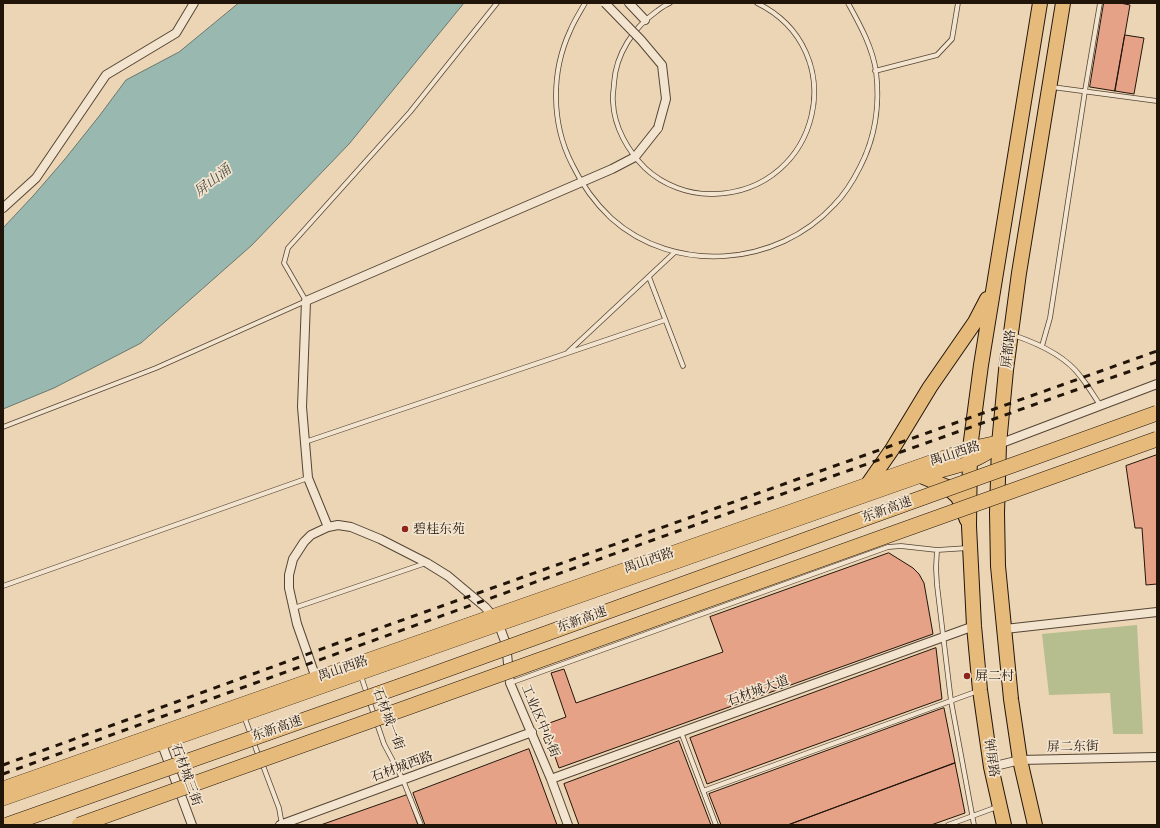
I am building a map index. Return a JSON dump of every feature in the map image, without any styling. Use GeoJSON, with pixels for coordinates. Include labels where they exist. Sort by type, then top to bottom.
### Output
{"type":"FeatureCollection","features":[{"type":"Feature","properties":{"kind":"highway","name":"屏都路"},"geometry":{"type":"LineString","coordinates":[[980,690],[974,626],[969,526],[971,454],[980,365],[1040,3]]}},
{"type":"Feature","properties":{"kind":"highway","name":"屏都路"},"geometry":{"type":"LineString","coordinates":[[1020,760],[1011,698],[998,566],[997,513],[999,444],[1019,273],[1063,3]]}},
{"type":"Feature","properties":{"kind":"highway"},"geometry":{"type":"LineString","coordinates":[[868,484],[893,448],[930,387],[976,322],[994,286]]}},
{"type":"Feature","properties":{"kind":"highway","name":"东新高速"},"geometry":{"type":"LineString","coordinates":[[6,825],[415,680],[1157,413]]}},
{"type":"Feature","properties":{"kind":"highway","name":"东新高速"},"geometry":{"type":"LineString","coordinates":[[79,825],[1157,439]]}},
{"type":"Feature","properties":{"kind":"highway"},"geometry":{"type":"LineString","coordinates":[[921,476],[947,487],[958,497],[969,526]]}},
{"type":"Feature","properties":{"kind":"highway","name":"钟屏路"},"geometry":{"type":"LineString","coordinates":[[980,690],[991,767],[1004,825]]}},
{"type":"Feature","properties":{"kind":"highway"},"geometry":{"type":"LineString","coordinates":[[1020,760],[1035,825]]}},
{"type":"Feature","properties":{"kind":"main road","name":"禺山西路"},"geometry":{"type":"LineString","coordinates":[[496,620],[921,476],[993,443],[999,444]]}},
{"type":"Feature","properties":{"kind":"main road","name":"禺山西路"},"geometry":{"type":"LineString","coordinates":[[3,799],[160,739],[496,620],[868,484],[971,454]]}},
{"type":"Feature","properties":{"kind":"main road","name":"禺山西路"},"geometry":{"type":"LineString","coordinates":[[3,788],[160,739]]}},
{"type":"Feature","properties":{"kind":"street"},"geometry":{"type":"LineString","coordinates":[[3,208],[36,178],[106,75],[176,33],[194,3]]}},
{"type":"Feature","properties":{"kind":"street"},"geometry":{"type":"LineString","coordinates":[[328,527],[308,478],[302,407],[306,301],[635,157],[658,128],[666,99],[662,65],[642,40],[605,3]]}},
{"type":"Feature","properties":{"kind":"street"},"geometry":{"type":"LineString","coordinates":[[629,3],[645,20]]}},
{"type":"Feature","properties":{"kind":"street"},"geometry":{"type":"LineString","coordinates":[[999,444],[1157,384]]}},
{"type":"Feature","properties":{"kind":"street"},"geometry":{"type":"LineString","coordinates":[[317,683],[296,624],[289,588],[289,574],[294,559],[304,542],[311,535],[328,527],[338,524],[363,531],[427,563],[448,576],[485,607],[496,620]]}},
{"type":"Feature","properties":{"kind":"street"},"geometry":{"type":"LineString","coordinates":[[1005,629],[1157,612]]}},
{"type":"Feature","properties":{"kind":"street","name":"工业区中心街"},"geometry":{"type":"LineString","coordinates":[[496,620],[506,644],[510,683],[532,732],[568,825]]}},
{"type":"Feature","properties":{"kind":"street","name":"石材城大道"},"geometry":{"type":"LineString","coordinates":[[551,779],[974,626]]}},
{"type":"Feature","properties":{"kind":"street","name":"石材城西路"},"geometry":{"type":"LineString","coordinates":[[281,825],[532,732]]}},
{"type":"Feature","properties":{"kind":"street","name":"石材城三街"},"geometry":{"type":"LineString","coordinates":[[160,739],[192,825]]}},
{"type":"Feature","properties":{"kind":"street","name":"屏二东街"},"geometry":{"type":"LineString","coordinates":[[991,767],[1020,760],[1157,757]]}},
{"type":"Feature","properties":{"kind":"lane"},"geometry":{"type":"LineString","coordinates":[[189,3],[192,5],[194,3]]}},
{"type":"Feature","properties":{"kind":"lane"},"geometry":{"type":"LineString","coordinates":[[3,427],[156,368],[306,301],[284,263],[288,248],[410,112],[498,3]]}},
{"type":"Feature","properties":{"kind":"lane"},"geometry":{"type":"LineString","coordinates":[[585,3],[570,31],[560,61],[556,92],[558,123],[566,154],[580,182],[612,219],[631,233],[653,244],[676,252],[704,257],[733,256],[761,251],[788,240],[813,225],[829,210],[852,182],[865,156],[875,121],[877,100],[876,71],[866,35],[848,3]]}},
{"type":"Feature","properties":{"kind":"lane"},"geometry":{"type":"LineString","coordinates":[[670,3],[645,20],[626,43],[615,71],[613,102],[620,131],[635,157],[654,176],[677,189],[704,195],[730,194],[756,186],[778,172],[796,152],[809,128],[814,101],[813,74],[804,49],[789,27],[769,9],[757,3]]}},
{"type":"Feature","properties":{"kind":"lane"},"geometry":{"type":"LineString","coordinates":[[876,71],[937,55],[952,39],[958,3]]}},
{"type":"Feature","properties":{"kind":"lane"},"geometry":{"type":"LineString","coordinates":[[1042,346],[1050,318],[1100,3]]}},
{"type":"Feature","properties":{"kind":"lane"},"geometry":{"type":"LineString","coordinates":[[1049,86],[1157,102]]}},
{"type":"Feature","properties":{"kind":"lane"},"geometry":{"type":"LineString","coordinates":[[566,353],[648,276],[676,252]]}},
{"type":"Feature","properties":{"kind":"lane"},"geometry":{"type":"LineString","coordinates":[[648,276],[683,366]]}},
{"type":"Feature","properties":{"kind":"lane"},"geometry":{"type":"LineString","coordinates":[[305,442],[665,320]]}},
{"type":"Feature","properties":{"kind":"lane"},"geometry":{"type":"LineString","coordinates":[[1011,335],[1042,346],[1067,362],[1081,376],[1101,406]]}},
{"type":"Feature","properties":{"kind":"lane"},"geometry":{"type":"LineString","coordinates":[[3,586],[308,478]]}},
{"type":"Feature","properties":{"kind":"lane"},"geometry":{"type":"LineString","coordinates":[[510,683],[888,547],[901,546],[937,550],[970,547]]}},
{"type":"Feature","properties":{"kind":"lane"},"geometry":{"type":"LineString","coordinates":[[937,550],[936,568],[951,701],[974,825]]}},
{"type":"Feature","properties":{"kind":"lane"},"geometry":{"type":"LineString","coordinates":[[293,608],[427,563]]}},
{"type":"Feature","properties":{"kind":"lane","name":"石材城一街"},"geometry":{"type":"LineString","coordinates":[[358,669],[384,744],[404,780],[421,825]]}},
{"type":"Feature","properties":{"kind":"lane"},"geometry":{"type":"LineString","coordinates":[[703,791],[980,690]]}},
{"type":"Feature","properties":{"kind":"lane"},"geometry":{"type":"LineString","coordinates":[[241,710],[279,808],[281,825]]}},
{"type":"Feature","properties":{"kind":"lane"},"geometry":{"type":"LineString","coordinates":[[681,731],[716,825]]}},
{"type":"Feature","properties":{"kind":"lane"},"geometry":{"type":"LineString","coordinates":[[948,825],[1000,806]]}},
{"type":"Feature","properties":{"kind":"green space"},"geometry":{"type":"Polygon","coordinates":[[[1137,625],[1143,734],[1113,734],[1110,693],[1049,695],[1042,634],[1137,625]]]}},
{"type":"Feature","properties":{"kind":"water","name":"屏山涌"},"geometry":{"type":"Polygon","coordinates":[[[239,3],[464,3],[349,144],[252,245],[141,343],[54,388],[3,409],[3,228],[65,159],[126,80],[179,52],[239,3]]]}},
{"type":"Feature","properties":{"kind":"building"},"geometry":{"type":"Polygon","coordinates":[[[1104,3],[1120,3],[1130,5],[1115,91],[1090,87],[1104,3]]]}},
{"type":"Feature","properties":{"kind":"building"},"geometry":{"type":"Polygon","coordinates":[[[1125,35],[1144,38],[1134,94],[1115,91],[1125,35]]]}},
{"type":"Feature","properties":{"kind":"building"},"geometry":{"type":"Polygon","coordinates":[[[1157,455],[1157,584],[1146,585],[1142,528],[1135,528],[1126,466],[1157,455]]]}},
{"type":"Feature","properties":{"kind":"building"},"geometry":{"type":"Polygon","coordinates":[[[889,553],[913,568],[919,574],[924,583],[933,634],[559,768],[544,725],[566,717],[551,673],[564,669],[576,703],[723,652],[710,617],[889,553]]]}},
{"type":"Feature","properties":{"kind":"building"},"geometry":{"type":"Polygon","coordinates":[[[936,648],[942,699],[707,784],[690,738],[936,648]]]}},
{"type":"Feature","properties":{"kind":"building"},"geometry":{"type":"Polygon","coordinates":[[[944,708],[955,763],[788,825],[721,825],[709,794],[944,708]]]}},
{"type":"Feature","properties":{"kind":"building"},"geometry":{"type":"Polygon","coordinates":[[[679,741],[711,825],[579,825],[564,784],[679,741]]]}},
{"type":"Feature","properties":{"kind":"building"},"geometry":{"type":"Polygon","coordinates":[[[529,749],[557,825],[425,825],[413,793],[529,749]]]}},
{"type":"Feature","properties":{"kind":"building"},"geometry":{"type":"Polygon","coordinates":[[[955,763],[965,813],[931,825],[788,825],[955,763]]]}},
{"type":"Feature","properties":{"kind":"building"},"geometry":{"type":"Polygon","coordinates":[[[407,795],[418,825],[321,825],[407,795]]]}},
{"type":"Feature","properties":{"kind":"railway"},"geometry":{"type":"LineString","coordinates":[[3,765],[338,643],[1157,351]]}},
{"type":"Feature","properties":{"kind":"railway"},"geometry":{"type":"LineString","coordinates":[[3,774],[591,562],[1157,362]]}},
{"type":"Feature","properties":{"kind":"place","name":"碧桂东苑"},"geometry":{"type":"Point","coordinates":[405,529]}},
{"type":"Feature","properties":{"kind":"place","name":"屏二村"},"geometry":{"type":"Point","coordinates":[967,676]}}]}
